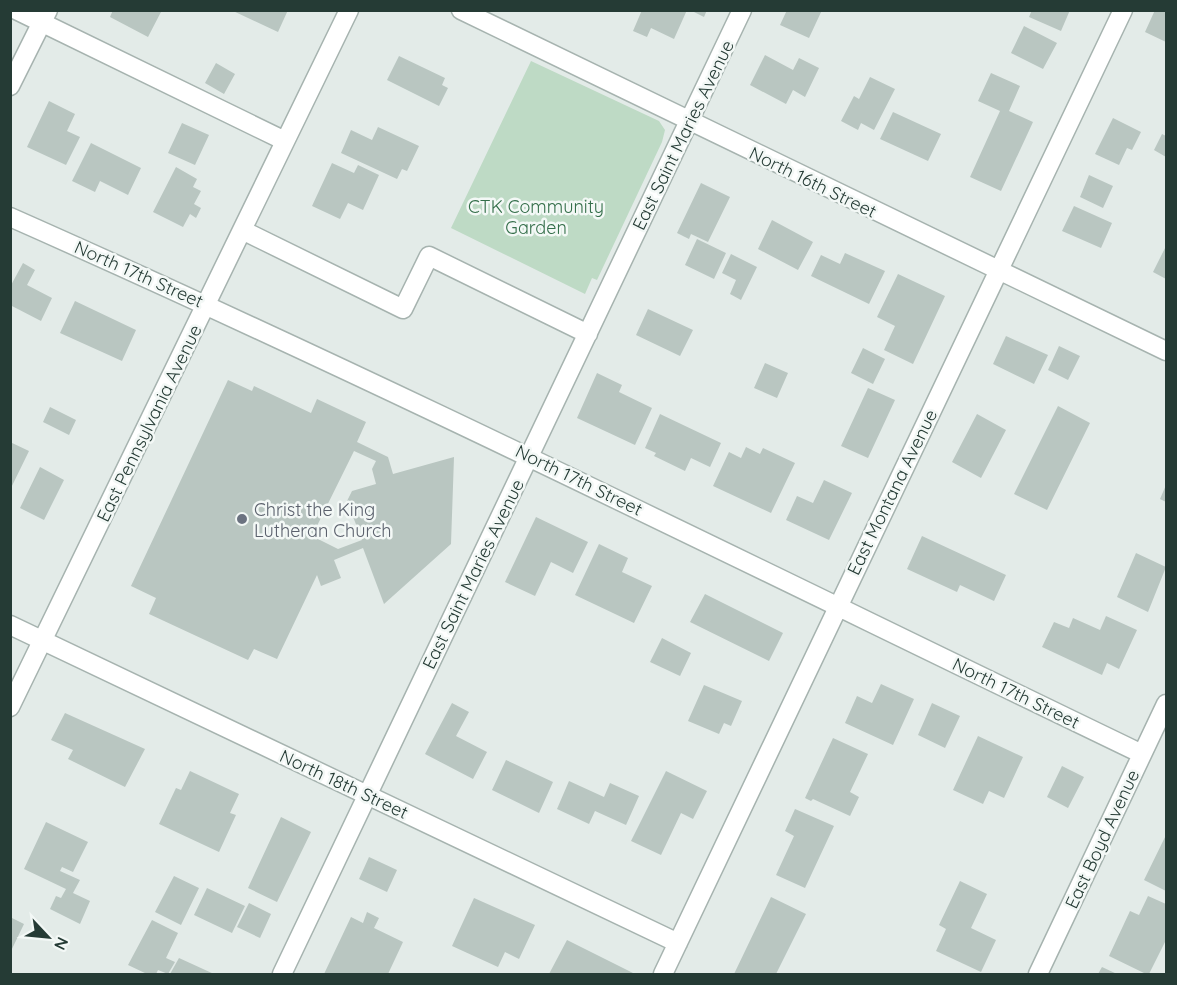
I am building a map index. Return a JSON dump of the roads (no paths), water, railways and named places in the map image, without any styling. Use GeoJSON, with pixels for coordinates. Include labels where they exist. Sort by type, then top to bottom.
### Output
{"type":"FeatureCollection","features":[{"type":"Feature","properties":{"kind":"street"},"geometry":{"type":"LineString","coordinates":[[16,10],[45,17],[285,141]]}},
{"type":"Feature","properties":{"kind":"street","name":"East Pennsylvania Avenue"},"geometry":{"type":"LineString","coordinates":[[10,706],[349,10]]}},
{"type":"Feature","properties":{"kind":"street","name":"North 16th Street"},"geometry":{"type":"LineString","coordinates":[[461,10],[1167,351]]}},
{"type":"Feature","properties":{"kind":"street","name":"East Saint Maries Avenue"},"geometry":{"type":"LineString","coordinates":[[282,975],[742,10]]}},
{"type":"Feature","properties":{"kind":"street","name":"East Montana Avenue"},"geometry":{"type":"LineString","coordinates":[[663,975],[836,607],[1123,10]]}},
{"type":"Feature","properties":{"kind":"street"},"geometry":{"type":"LineString","coordinates":[[10,86],[45,17]]}},
{"type":"Feature","properties":{"kind":"street","name":"North 17th Street"},"geometry":{"type":"LineString","coordinates":[[10,217],[207,304],[530,456],[1142,754]]}},
{"type":"Feature","properties":{"kind":"street"},"geometry":{"type":"LineString","coordinates":[[242,230],[403,309],[429,256],[588,334]]}},
{"type":"Feature","properties":{"kind":"street","name":"North 18th Street"},"geometry":{"type":"LineString","coordinates":[[10,625],[678,943]]}},
{"type":"Feature","properties":{"kind":"street","name":"East Boyd Avenue"},"geometry":{"type":"LineString","coordinates":[[1038,975],[1167,704]]}},
{"type":"Feature","properties":{"kind":"place","name":"Christ the King Lutheran Church"},"geometry":{"type":"Point","coordinates":[242,519]}},
{"type":"Feature","properties":{"kind":"park label","name":"CTK Community Garden"},"geometry":{"type":"Point","coordinates":[536,216]}}]}
